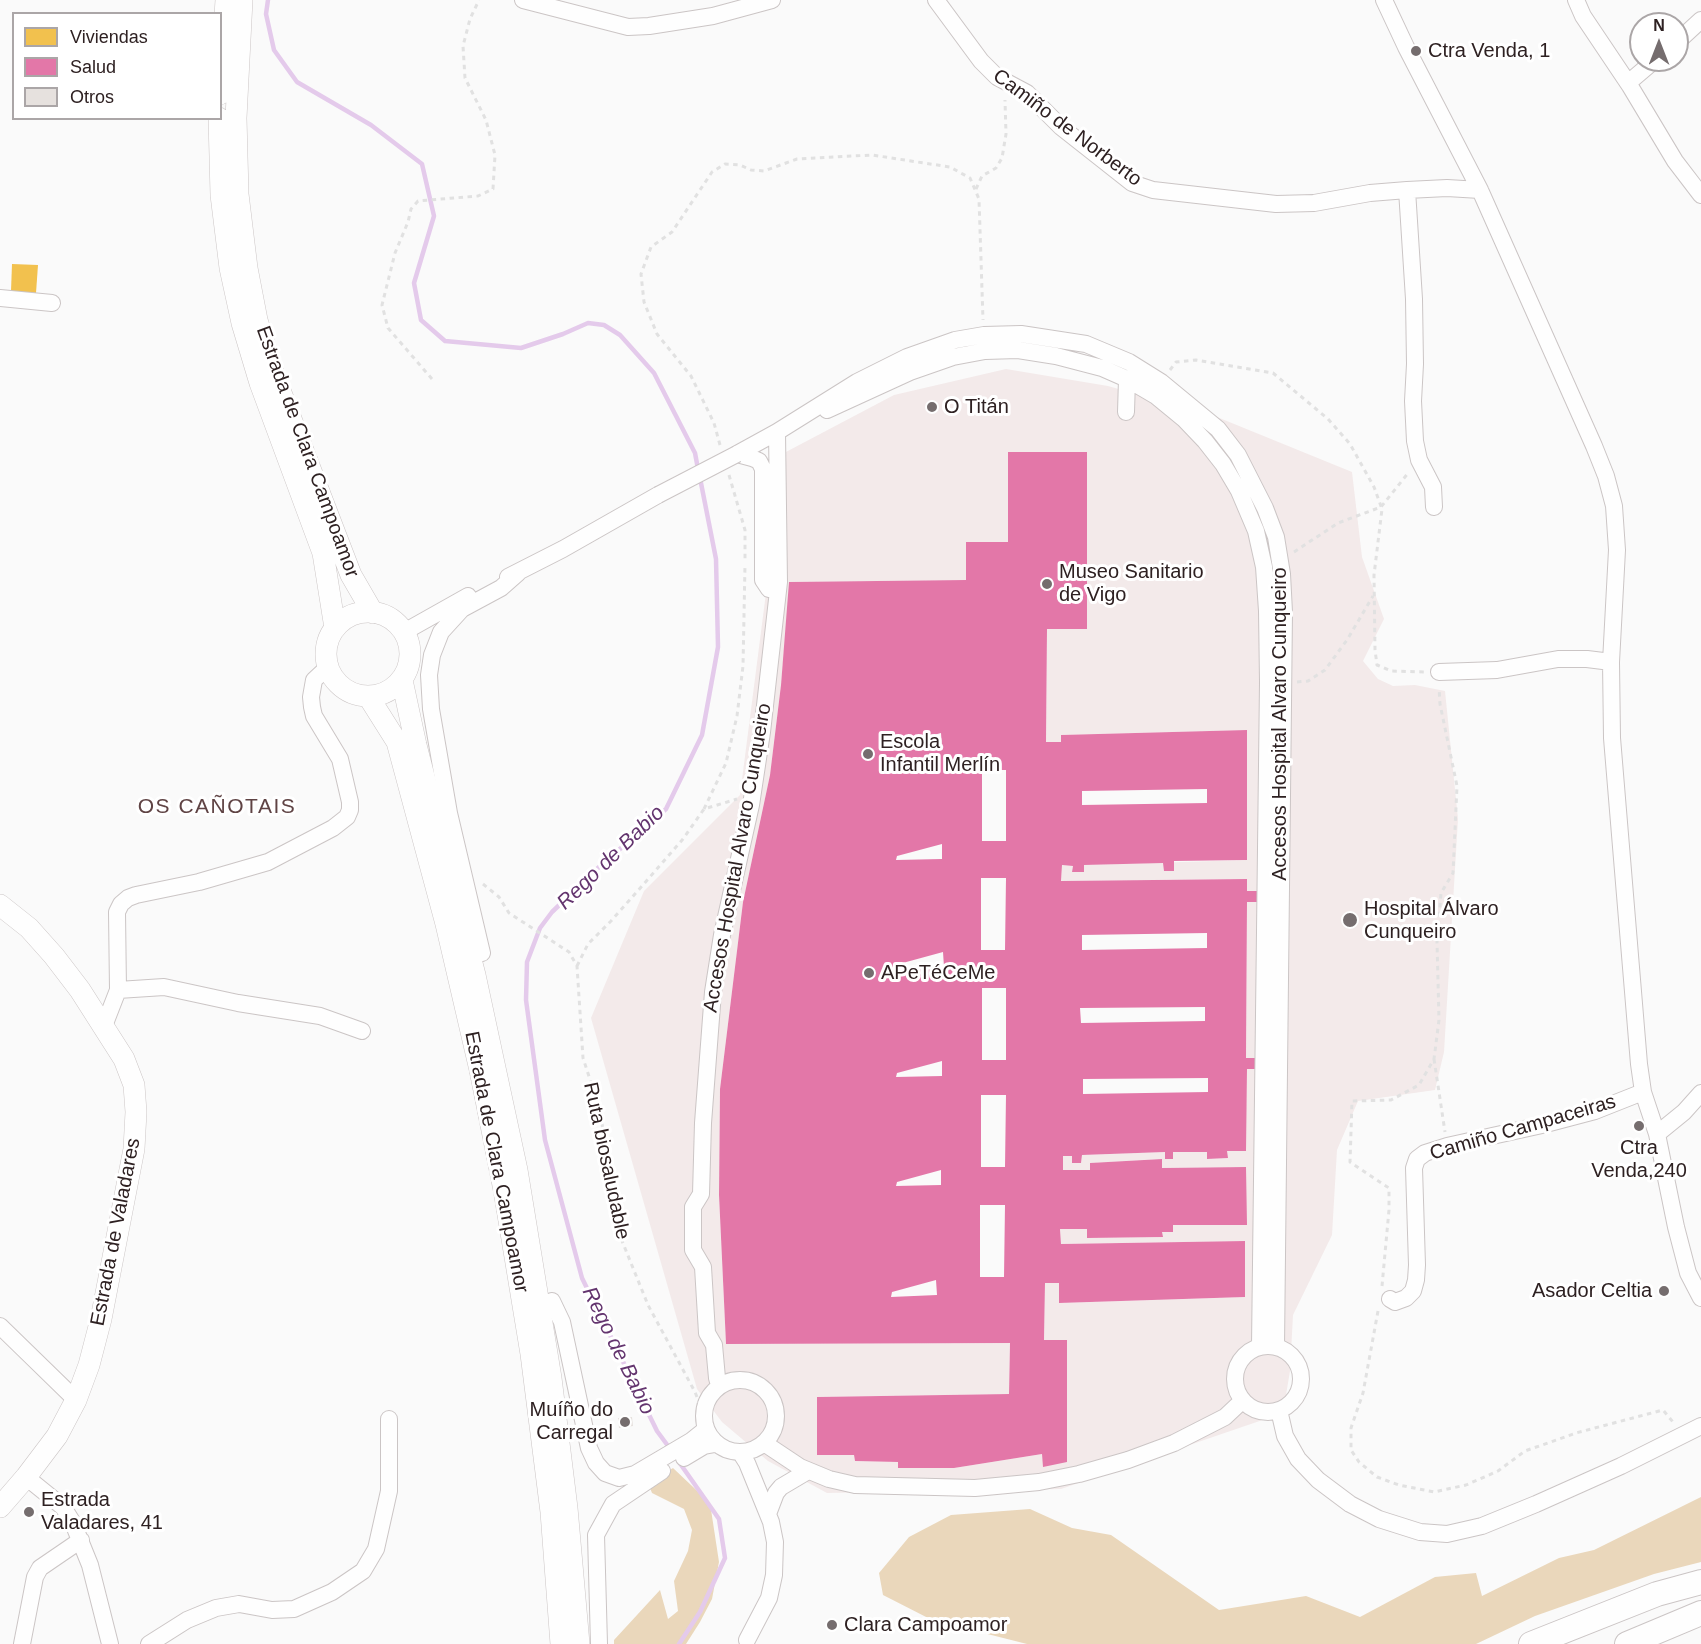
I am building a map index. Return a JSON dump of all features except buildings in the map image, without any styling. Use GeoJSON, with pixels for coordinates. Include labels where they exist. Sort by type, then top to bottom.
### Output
{"type":"FeatureCollection","features":[{"type":"Feature","properties":{"kind":"highway"},"geometry":{"type":"LineString","coordinates":[[1531,1644],[1657,1594],[1701,1582]]}},
{"type":"Feature","properties":{"kind":"highway"},"geometry":{"type":"LineString","coordinates":[[1627,1644],[1701,1613]]}},
{"type":"Feature","properties":{"kind":"main road"},"geometry":{"type":"LineString","coordinates":[[222,63],[226,0]]}},
{"type":"Feature","properties":{"kind":"main road","name":"Estrada de Clara Campoamor"},"geometry":{"type":"LineString","coordinates":[[242,0],[236,118],[238,194],[247,268],[257,320],[273,372],[351,575],[373,613]]}},
{"type":"Feature","properties":{"kind":"main road","name":"Estrada de Clara Campoamor"},"geometry":{"type":"LineString","coordinates":[[219,120],[221,195],[230,268],[242,322],[260,383],[323,554],[335,628],[326,654],[328,667]]}},
{"type":"Feature","properties":{"kind":"main road"},"geometry":{"type":"LineString","coordinates":[[335,628],[346,619],[359,614],[373,613],[390,619],[404,632]]}},
{"type":"Feature","properties":{"kind":"main road","name":"Estrada de Clara Campoamor"},"geometry":{"type":"LineString","coordinates":[[404,632],[409,644],[410,656],[408,669],[402,680],[416,745],[459,907],[502,1092],[534,1267],[551,1378],[579,1644]]}},
{"type":"Feature","properties":{"kind":"main road"},"geometry":{"type":"LineString","coordinates":[[328,667],[334,679],[343,688],[355,694],[368,696],[381,694],[392,689],[402,680]]}},
{"type":"Feature","properties":{"kind":"main road","name":"Estrada de Clara Campoamor"},"geometry":{"type":"LineString","coordinates":[[368,696],[397,742],[446,924],[484,1092],[504,1191],[531,1354],[551,1512],[561,1644]]}},
{"type":"Feature","properties":{"kind":"main road","name":"Estrada de Valadares"},"geometry":{"type":"LineString","coordinates":[[0,905],[29,928],[54,956],[104,1026],[124,1059],[135,1085],[136,1112],[134,1149],[101,1319],[89,1365],[76,1400],[57,1436],[26,1477],[0,1506]]}},
{"type":"Feature","properties":{"kind":"main road","name":"Estrada de Clara Campoamor"},"geometry":{"type":"LineString","coordinates":[[459,907],[482,953],[519,1118],[552,1301],[570,1438],[592,1644]]}},
{"type":"Feature","properties":{"kind":"street"},"geometry":{"type":"LineString","coordinates":[[523,0],[628,27],[713,16],[772,0]]}},
{"type":"Feature","properties":{"kind":"street","name":"Camiño de Norberto"},"geometry":{"type":"LineString","coordinates":[[936,0],[981,61],[1000,79],[1027,93],[1061,127],[1132,183],[1153,190],[1276,204],[1314,203],[1370,193],[1407,190],[1447,188],[1480,190]]}},
{"type":"Feature","properties":{"kind":"street"},"geometry":{"type":"LineString","coordinates":[[1384,0],[1480,190],[1594,446],[1614,506],[1617,550],[1611,662],[1612,738],[1638,1053],[1643,1092],[1657,1134],[1682,1250],[1688,1273],[1701,1298]]}},
{"type":"Feature","properties":{"kind":"street"},"geometry":{"type":"LineString","coordinates":[[1576,0],[1583,16],[1628,83],[1675,161],[1701,195]]}},
{"type":"Feature","properties":{"kind":"street"},"geometry":{"type":"LineString","coordinates":[[1689,31],[1701,20]]}},
{"type":"Feature","properties":{"kind":"street"},"geometry":{"type":"LineString","coordinates":[[1628,83],[1641,72]]}},
{"type":"Feature","properties":{"kind":"street"},"geometry":{"type":"LineString","coordinates":[[1407,190],[1414,299],[1415,441],[1419,460],[1433,487],[1434,507]]}},
{"type":"Feature","properties":{"kind":"street"},"geometry":{"type":"LineString","coordinates":[[0,298],[52,303]]}},
{"type":"Feature","properties":{"kind":"street","name":"Accesos Hospital Alvaro Cunqueiro"},"geometry":{"type":"LineString","coordinates":[[404,632],[477,591],[518,573],[777,432],[857,382],[907,357],[955,340],[984,335],[1021,334],[1086,344],[1129,362],[1161,382],[1218,429],[1238,455],[1265,508],[1276,537],[1284,612],[1268,1346]]}},
{"type":"Feature","properties":{"kind":"street","name":"Accesos Hospital Alvaro Cunqueiro"},"geometry":{"type":"LineString","coordinates":[[777,432],[910,372],[953,357],[985,351],[1018,350],[1056,356],[1102,368],[1156,396],[1184,419],[1205,441],[1223,464],[1239,492],[1256,531],[1264,567],[1268,682],[1268,1346]]}},
{"type":"Feature","properties":{"kind":"street"},"geometry":{"type":"LineString","coordinates":[[1126,412],[1127,379]]}},
{"type":"Feature","properties":{"kind":"street","name":"Accesos Hospital Alvaro Cunqueiro"},"geometry":{"type":"LineString","coordinates":[[719,1385],[714,1345],[707,1333],[703,1267],[693,1250],[693,1207],[701,1194],[703,1123],[713,992],[722,935],[752,798],[779,582],[777,432]]}},
{"type":"Feature","properties":{"kind":"street"},"geometry":{"type":"LineString","coordinates":[[729,458],[759,461],[763,469],[763,580],[769,589]]}},
{"type":"Feature","properties":{"kind":"street","name":"Accesos Hospital Alvaro Cunqueiro"},"geometry":{"type":"LineString","coordinates":[[482,953],[448,813],[431,710],[429,675],[432,655],[441,632],[462,609],[501,588],[518,573]]}},
{"type":"Feature","properties":{"kind":"street"},"geometry":{"type":"LineString","coordinates":[[1439,672],[1497,670],[1558,658],[1587,658],[1611,662]]}},
{"type":"Feature","properties":{"kind":"street"},"geometry":{"type":"LineString","coordinates":[[104,1026],[118,990],[117,912],[121,904],[136,895],[199,882],[268,862],[333,828],[347,817],[350,802],[340,759],[314,716],[310,697],[314,680],[328,667]]}},
{"type":"Feature","properties":{"kind":"street"},"geometry":{"type":"LineString","coordinates":[[118,990],[164,987],[238,1003],[320,1016],[362,1031]]}},
{"type":"Feature","properties":{"kind":"street","name":"Camiño Campaceiras"},"geometry":{"type":"LineString","coordinates":[[1384,1299],[1401,1301],[1413,1291],[1416,1280],[1414,1168],[1417,1159],[1425,1153],[1447,1146],[1595,1111],[1643,1092]]}},
{"type":"Feature","properties":{"kind":"street"},"geometry":{"type":"LineString","coordinates":[[1657,1134],[1684,1112],[1701,1093]]}},
{"type":"Feature","properties":{"kind":"street"},"geometry":{"type":"LineString","coordinates":[[552,1301],[562,1322],[588,1448],[596,1463],[605,1473],[619,1478],[639,1479]]}},
{"type":"Feature","properties":{"kind":"street"},"geometry":{"type":"LineString","coordinates":[[0,1326],[76,1400]]}},
{"type":"Feature","properties":{"kind":"street"},"geometry":{"type":"LineString","coordinates":[[1268,1346],[1291,1355],[1298,1364],[1301,1374],[1300,1386],[1289,1405],[1269,1413],[1250,1407],[1242,1401],[1237,1392],[1235,1372],[1245,1355],[1268,1346]]}},
{"type":"Feature","properties":{"kind":"street"},"geometry":{"type":"LineString","coordinates":[[744,1380],[766,1391],[772,1399],[777,1413],[776,1426],[764,1443],[749,1451],[727,1450],[706,1434],[709,1396],[719,1385],[744,1380]]}},
{"type":"Feature","properties":{"kind":"street"},"geometry":{"type":"LineString","coordinates":[[764,1443],[808,1471],[855,1485],[975,1488],[1039,1482],[1079,1474],[1128,1460],[1174,1443],[1225,1417],[1242,1401]]}},
{"type":"Feature","properties":{"kind":"street"},"geometry":{"type":"LineString","coordinates":[[1279,1410],[1285,1436],[1298,1459],[1318,1480],[1350,1504],[1379,1519],[1420,1532],[1447,1534],[1482,1526],[1536,1504],[1621,1466],[1701,1426]]}},
{"type":"Feature","properties":{"kind":"street"},"geometry":{"type":"LineString","coordinates":[[149,1644],[187,1620],[216,1608],[239,1604],[272,1610],[294,1608],[332,1592],[363,1571],[376,1549],[389,1491],[389,1419]]}},
{"type":"Feature","properties":{"kind":"street"},"geometry":{"type":"LineString","coordinates":[[599,1644],[596,1535],[613,1504],[639,1479],[706,1434]]}},
{"type":"Feature","properties":{"kind":"street"},"geometry":{"type":"LineString","coordinates":[[740,1452],[747,1463],[768,1514],[775,1542],[774,1575],[769,1598],[747,1640]]}},
{"type":"Feature","properties":{"kind":"street"},"geometry":{"type":"LineString","coordinates":[[768,1514],[781,1486],[808,1471]]}},
{"type":"Feature","properties":{"kind":"street"},"geometry":{"type":"LineString","coordinates":[[26,1477],[63,1507],[81,1540],[111,1644]]}},
{"type":"Feature","properties":{"kind":"street"},"geometry":{"type":"LineString","coordinates":[[22,1644],[35,1577],[40,1568],[81,1540]]}},
{"type":"Feature","properties":{"kind":"path"},"geometry":{"type":"LineString","coordinates":[[432,379],[387,328],[382,305],[395,253],[411,209],[418,201],[478,196],[493,189],[495,155],[486,120],[465,78],[463,46],[470,19],[479,0]]}},
{"type":"Feature","properties":{"kind":"path"},"geometry":{"type":"LineString","coordinates":[[976,191],[982,176],[996,168],[1005,147],[1004,93],[1000,79]]}},
{"type":"Feature","properties":{"kind":"path"},"geometry":{"type":"LineString","coordinates":[[577,966],[588,944],[676,847],[704,809],[726,763],[737,716],[743,666],[745,530],[729,458],[714,423],[691,376],[657,334],[644,302],[641,274],[651,247],[672,232],[712,172],[725,164],[764,171],[797,159],[872,155],[950,167],[970,178],[979,200],[984,335]]}},
{"type":"Feature","properties":{"kind":"path"},"geometry":{"type":"LineString","coordinates":[[1161,382],[1176,362],[1197,360],[1274,373],[1328,418],[1350,444],[1374,488],[1381,507],[1375,556],[1374,594],[1377,665],[1391,671],[1439,672],[1440,704],[1457,786],[1453,873],[1441,893],[1437,942],[1439,1020],[1434,1059],[1447,1146]]}},
{"type":"Feature","properties":{"kind":"path"},"geometry":{"type":"LineString","coordinates":[[1279,556],[1294,552],[1338,523],[1381,507],[1419,460]]}},
{"type":"Feature","properties":{"kind":"path"},"geometry":{"type":"LineString","coordinates":[[1284,682],[1308,681],[1325,670],[1347,640],[1374,594]]}},
{"type":"Feature","properties":{"kind":"path"},"geometry":{"type":"LineString","coordinates":[[704,809],[733,799],[752,798]]}},
{"type":"Feature","properties":{"kind":"path"},"geometry":{"type":"LineString","coordinates":[[464,879],[478,880],[499,897],[509,913],[568,952],[577,966]]}},
{"type":"Feature","properties":{"kind":"path","name":"Ruta biosaludable"},"geometry":{"type":"LineString","coordinates":[[577,966],[583,1058],[600,1110],[618,1231],[648,1305],[695,1392],[706,1434]]}},
{"type":"Feature","properties":{"kind":"path"},"geometry":{"type":"LineString","coordinates":[[1434,1059],[1419,1085],[1391,1100],[1352,1101],[1350,1162],[1389,1188],[1384,1299],[1363,1393],[1351,1428],[1351,1449],[1359,1462],[1377,1477],[1399,1485],[1434,1492],[1466,1485],[1498,1472],[1525,1451],[1576,1433],[1663,1410],[1684,1434]]}},
{"type":"Feature","properties":{"kind":"shaded area","name":"Hospital Álvaro Cunqueiro"},"geometry":{"type":"Polygon","coordinates":[[[1006,369],[1108,386],[1217,417],[1352,472],[1362,557],[1384,619],[1363,661],[1378,679],[1393,686],[1415,685],[1445,691],[1458,819],[1444,1052],[1435,1090],[1358,1101],[1337,1150],[1332,1235],[1293,1315],[1290,1371],[1283,1413],[1061,1489],[827,1493],[768,1461],[722,1422],[697,1389],[591,1018],[644,891],[740,795],[784,453],[894,395],[1006,369]],[[1009,452],[1008,542],[966,543],[966,580],[790,582],[770,775],[743,902],[720,1089],[719,1195],[726,1344],[1010,1343],[1009,1394],[817,1397],[817,1455],[854,1455],[855,1461],[898,1462],[899,1468],[954,1468],[1042,1454],[1044,1467],[1066,1340],[1044,1340],[1045,1283],[1059,1283],[1060,1303],[1245,1297],[1245,1241],[1061,1244],[1060,1229],[1087,1229],[1087,1238],[1162,1237],[1162,1232],[1172,1232],[1173,1225],[1246,1224],[1246,1167],[1162,1168],[1161,1159],[1091,1163],[1090,1170],[1063,1170],[1063,1156],[1072,1156],[1081,1163],[1082,1155],[1165,1152],[1165,1159],[1173,1159],[1173,1152],[1207,1152],[1208,1159],[1227,1158],[1227,1151],[1245,1151],[1247,1069],[1257,1069],[1246,1058],[1247,902],[1257,902],[1247,891],[1246,879],[1061,881],[1062,865],[1073,866],[1072,872],[1084,872],[1084,865],[1247,860],[1247,730],[1061,735],[1061,742],[1046,742],[1047,629],[1087,629],[1087,452],[1009,452]]]}},
{"type":"Feature","properties":{"kind":"shaded area"},"geometry":{"type":"Polygon","coordinates":[[[673,1468],[710,1503],[719,1562],[712,1599],[686,1644],[614,1644],[614,1640],[660,1590],[668,1619],[678,1611],[674,1581],[688,1551],[692,1530],[684,1509],[652,1493],[648,1483],[673,1468]]]}},
{"type":"Feature","properties":{"kind":"shaded area"},"geometry":{"type":"Polygon","coordinates":[[[1701,1497],[1701,1562],[1654,1574],[1535,1616],[1476,1644],[1027,1644],[932,1620],[883,1595],[879,1573],[909,1537],[951,1515],[1030,1509],[1072,1528],[1111,1535],[1219,1610],[1306,1596],[1360,1617],[1435,1577],[1476,1573],[1482,1596],[1559,1558],[1594,1550],[1701,1497]]]}},
{"type":"Feature","properties":{"kind":"waterway","name":"Rego de Babio"},"geometry":{"type":"LineString","coordinates":[[268,0],[266,14],[274,50],[297,82],[371,125],[422,164],[434,216],[414,283],[421,320],[445,341],[521,348],[588,323],[604,325],[620,335],[654,373],[695,453],[698,469]]}},
{"type":"Feature","properties":{"kind":"waterway","name":"Rego de Babio"},"geometry":{"type":"LineString","coordinates":[[671,1450],[657,1431],[582,1278],[545,1140],[526,1000],[527,962],[540,928],[552,912],[598,868],[666,809],[702,735],[718,647],[716,559],[700,478]]}},
{"type":"Feature","properties":{"kind":"waterway","name":"Rego de Babio"},"geometry":{"type":"LineString","coordinates":[[679,1462],[719,1519],[725,1558],[700,1612],[679,1644]]}},
{"type":"Feature","properties":{"kind":"place","name":"Ctra Venda, 1"},"geometry":{"type":"Point","coordinates":[1416,51]}},
{"type":"Feature","properties":{"kind":"place","name":"O Titán"},"geometry":{"type":"Point","coordinates":[932,407]}},
{"type":"Feature","properties":{"kind":"place","name":"Museo Sanitario de Vigo"},"geometry":{"type":"Point","coordinates":[1047,584]}},
{"type":"Feature","properties":{"kind":"place","name":"Escola Infantil Merlín"},"geometry":{"type":"Point","coordinates":[868,754]}},
{"type":"Feature","properties":{"kind":"place","name":"Hospital Álvaro Cunqueiro"},"geometry":{"type":"Point","coordinates":[1350,920]}},
{"type":"Feature","properties":{"kind":"place","name":"APeTéCeMe"},"geometry":{"type":"Point","coordinates":[869,973]}},
{"type":"Feature","properties":{"kind":"place","name":"Ctra Venda,240"},"geometry":{"type":"Point","coordinates":[1639,1126]}},
{"type":"Feature","properties":{"kind":"place","name":"Asador Celtia"},"geometry":{"type":"Point","coordinates":[1664,1291]}},
{"type":"Feature","properties":{"kind":"place","name":"Muíño do Carregal"},"geometry":{"type":"Point","coordinates":[625,1422]}},
{"type":"Feature","properties":{"kind":"place","name":"Estrada Valadares, 41"},"geometry":{"type":"Point","coordinates":[29,1512]}},
{"type":"Feature","properties":{"kind":"place","name":"Clara Campoamor"},"geometry":{"type":"Point","coordinates":[832,1625]}},
{"type":"Feature","properties":{"kind":"district","name":"OS CAÑOTAIS"},"geometry":{"type":"Point","coordinates":[217,807]}}]}
